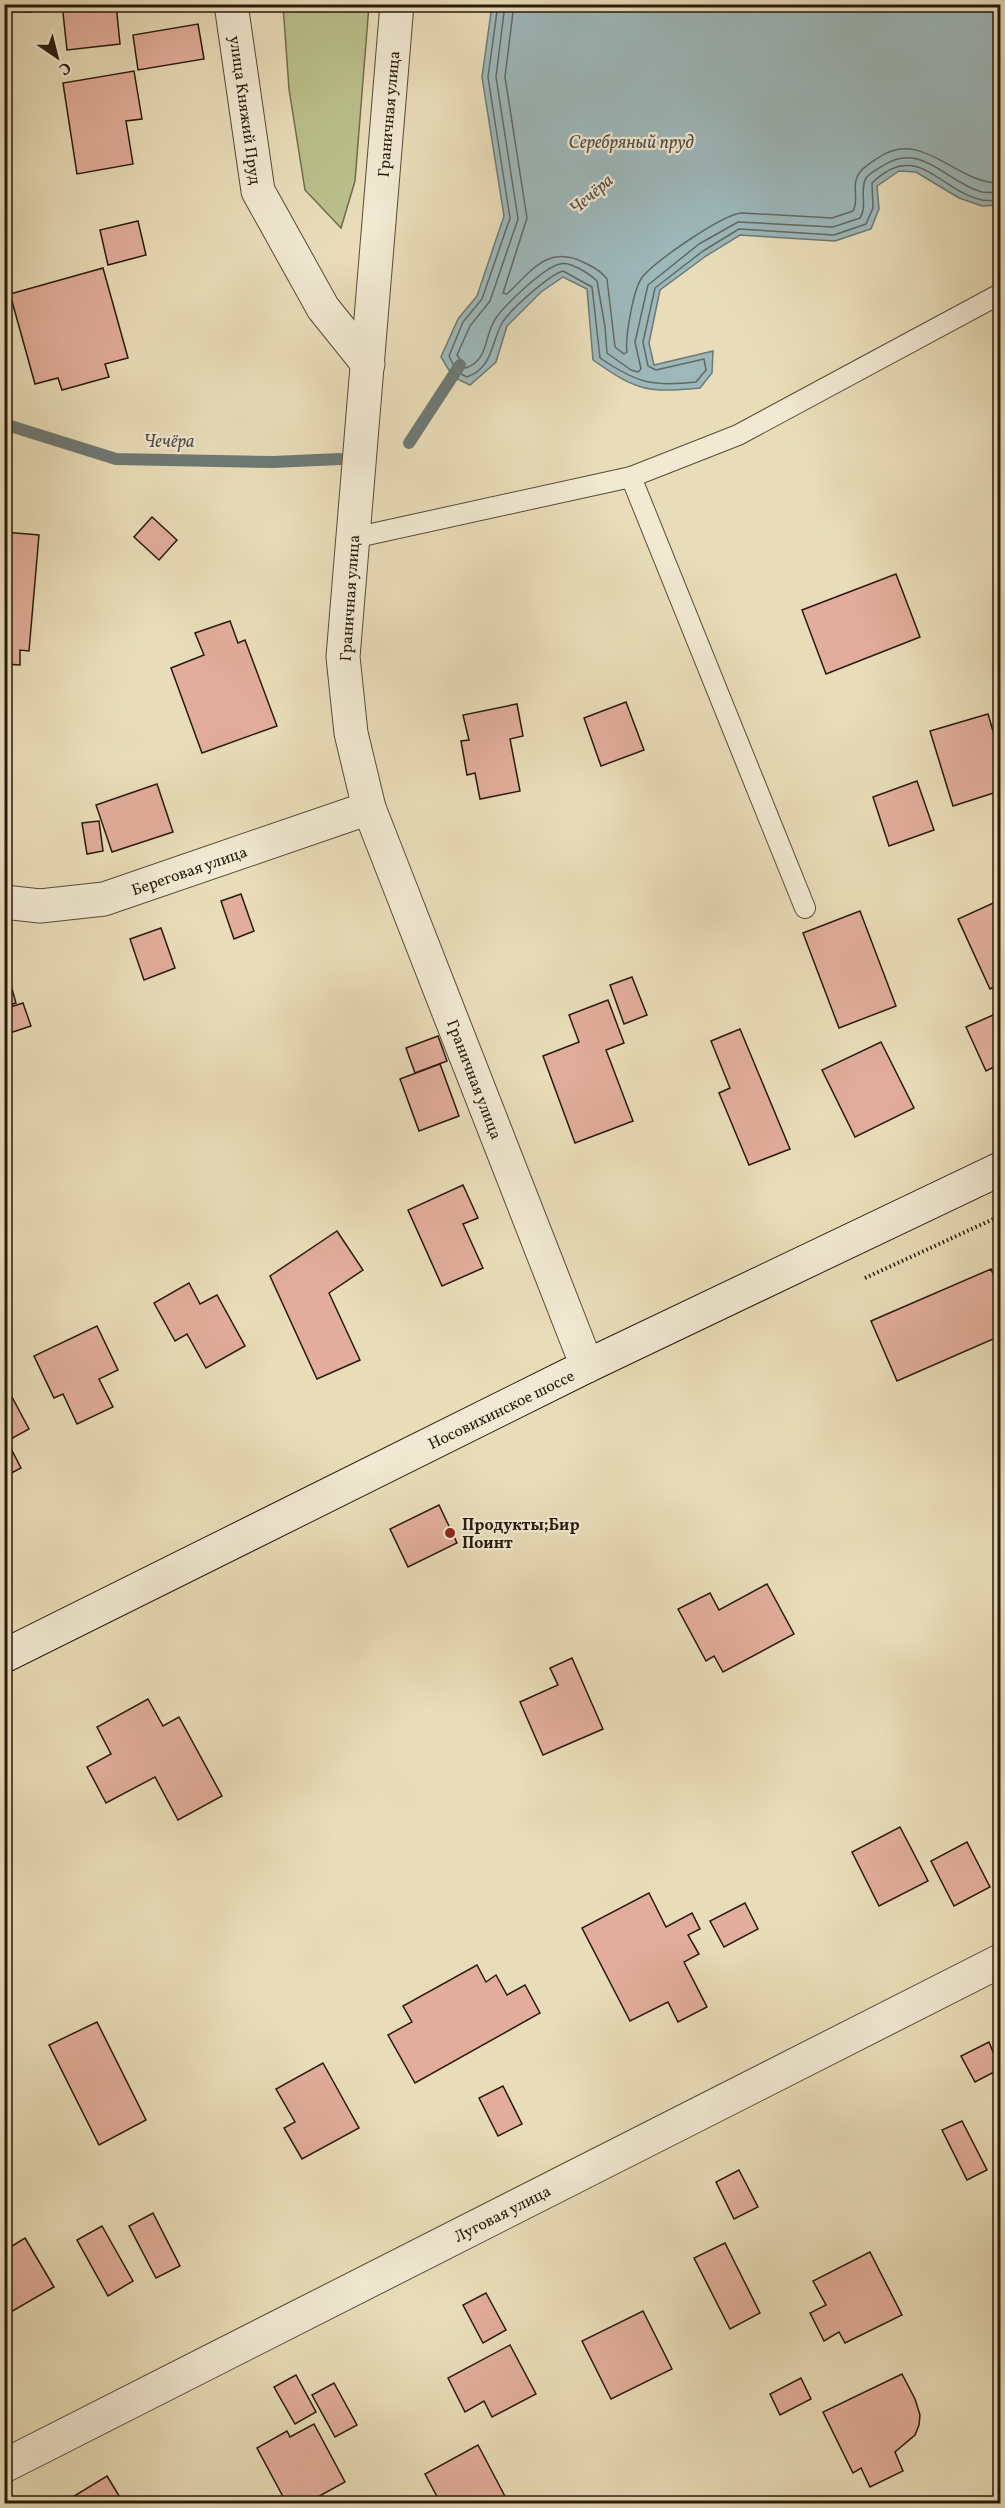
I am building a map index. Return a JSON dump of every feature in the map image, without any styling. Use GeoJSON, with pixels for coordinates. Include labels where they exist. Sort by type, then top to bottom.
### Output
{"type":"FeatureCollection","features":[{"type":"Feature","properties":{"kind":"street","name":"улица Княжий Пруд"},"geometry":{"type":"LineString","coordinates":[[231,4],[258,191],[323,308],[368,364]]}},
{"type":"Feature","properties":{"kind":"street","name":"Граничная улица"},"geometry":{"type":"LineString","coordinates":[[397,4],[343,657],[351,733],[369,807],[587,1366]]}},
{"type":"Feature","properties":{"kind":"street","name":"Береговая улица"},"geometry":{"type":"LineString","coordinates":[[4,902],[40,906],[104,899],[369,807]]}},
{"type":"Feature","properties":{"kind":"street","name":"Носовихинское шоссе"},"geometry":{"type":"LineString","coordinates":[[4,1656],[587,1366],[1000,1169]]}},
{"type":"Feature","properties":{"kind":"street","name":"Луговая улица"},"geometry":{"type":"LineString","coordinates":[[4,2466],[1000,1960]]}},
{"type":"Feature","properties":{"kind":"lane"},"geometry":{"type":"LineString","coordinates":[[353,538],[631,477],[738,435],[1000,294]]}},
{"type":"Feature","properties":{"kind":"lane"},"geometry":{"type":"LineString","coordinates":[[631,477],[805,908]]}},
{"type":"Feature","properties":{"kind":"green space"},"geometry":{"type":"Polygon","coordinates":[[[283,5],[369,5],[355,181],[341,228],[305,190],[289,89],[283,5]]]}},
{"type":"Feature","properties":{"kind":"water","name":"Серебряный пруд"},"geometry":{"type":"Polygon","coordinates":[[[492,5],[1000,5],[1000,205],[982,206],[959,198],[916,172],[899,171],[877,186],[879,209],[871,229],[835,241],[740,235],[706,256],[660,290],[649,343],[654,365],[713,351],[712,373],[700,388],[654,390],[643,388],[621,378],[593,360],[587,289],[563,277],[541,292],[507,326],[496,362],[470,385],[453,377],[441,357],[458,319],[477,296],[504,216],[482,77],[492,5]]]}},
{"type":"Feature","properties":{"kind":"building"},"geometry":{"type":"Polygon","coordinates":[[[4,4],[32,4],[32,12],[4,12],[4,4]]]}},
{"type":"Feature","properties":{"kind":"building"},"geometry":{"type":"Polygon","coordinates":[[[62,4],[116,4],[120,44],[67,50],[62,4]]]}},
{"type":"Feature","properties":{"kind":"building"},"geometry":{"type":"Polygon","coordinates":[[[198,24],[204,59],[138,70],[133,35],[198,24]]]}},
{"type":"Feature","properties":{"kind":"building"},"geometry":{"type":"Polygon","coordinates":[[[134,71],[142,119],[126,121],[133,164],[77,174],[63,83],[134,71]]]}},
{"type":"Feature","properties":{"kind":"building"},"geometry":{"type":"Polygon","coordinates":[[[138,221],[146,255],[108,265],[100,230],[138,221]]]}},
{"type":"Feature","properties":{"kind":"building"},"geometry":{"type":"Polygon","coordinates":[[[103,268],[128,358],[105,364],[109,377],[62,390],[58,378],[35,384],[10,294],[103,268]]]}},
{"type":"Feature","properties":{"kind":"building"},"geometry":{"type":"Polygon","coordinates":[[[152,517],[177,540],[159,560],[134,537],[152,517]]]}},
{"type":"Feature","properties":{"kind":"building"},"geometry":{"type":"Polygon","coordinates":[[[4,532],[39,535],[29,651],[20,650],[20,665],[4,664],[4,532]]]}},
{"type":"Feature","properties":{"kind":"building"},"geometry":{"type":"Polygon","coordinates":[[[896,574],[920,637],[826,674],[802,610],[896,574]]]}},
{"type":"Feature","properties":{"kind":"building"},"geometry":{"type":"Polygon","coordinates":[[[230,621],[238,643],[245,640],[277,726],[202,753],[171,668],[204,655],[195,633],[230,621]]]}},
{"type":"Feature","properties":{"kind":"building"},"geometry":{"type":"Polygon","coordinates":[[[626,702],[644,750],[601,766],[584,718],[626,702]]]}},
{"type":"Feature","properties":{"kind":"building"},"geometry":{"type":"Polygon","coordinates":[[[517,704],[523,736],[510,739],[520,791],[480,799],[475,773],[467,775],[461,741],[469,740],[463,715],[517,704]]]}},
{"type":"Feature","properties":{"kind":"building"},"geometry":{"type":"Polygon","coordinates":[[[988,714],[1000,755],[1000,791],[953,806],[930,731],[988,714]]]}},
{"type":"Feature","properties":{"kind":"building"},"geometry":{"type":"Polygon","coordinates":[[[917,781],[934,830],[889,846],[873,797],[917,781]]]}},
{"type":"Feature","properties":{"kind":"building"},"geometry":{"type":"Polygon","coordinates":[[[157,784],[173,832],[112,852],[96,805],[157,784]]]}},
{"type":"Feature","properties":{"kind":"building"},"geometry":{"type":"Polygon","coordinates":[[[99,821],[103,851],[87,854],[82,823],[99,821]]]}},
{"type":"Feature","properties":{"kind":"building"},"geometry":{"type":"Polygon","coordinates":[[[241,894],[254,931],[234,939],[221,901],[241,894]]]}},
{"type":"Feature","properties":{"kind":"building"},"geometry":{"type":"Polygon","coordinates":[[[1000,900],[1000,984],[990,989],[958,919],[1000,900]]]}},
{"type":"Feature","properties":{"kind":"building"},"geometry":{"type":"Polygon","coordinates":[[[860,911],[896,1006],[839,1028],[803,933],[860,911]]]}},
{"type":"Feature","properties":{"kind":"building"},"geometry":{"type":"Polygon","coordinates":[[[161,928],[175,968],[144,980],[130,939],[161,928]]]}},
{"type":"Feature","properties":{"kind":"building"},"geometry":{"type":"Polygon","coordinates":[[[7,971],[16,1003],[4,1007],[4,972],[7,971]]]}},
{"type":"Feature","properties":{"kind":"building"},"geometry":{"type":"Polygon","coordinates":[[[632,977],[647,1015],[624,1024],[610,985],[632,977]]]}},
{"type":"Feature","properties":{"kind":"building"},"geometry":{"type":"Polygon","coordinates":[[[608,1000],[624,1043],[606,1050],[633,1121],[575,1143],[543,1056],[579,1042],[569,1015],[608,1000]]]}},
{"type":"Feature","properties":{"kind":"building"},"geometry":{"type":"Polygon","coordinates":[[[23,1003],[31,1026],[4,1035],[4,1009],[23,1003]]]}},
{"type":"Feature","properties":{"kind":"building"},"geometry":{"type":"Polygon","coordinates":[[[1000,1012],[1000,1064],[986,1071],[966,1027],[1000,1012]]]}},
{"type":"Feature","properties":{"kind":"building"},"geometry":{"type":"Polygon","coordinates":[[[740,1029],[790,1149],[749,1165],[719,1093],[730,1088],[711,1041],[740,1029]]]}},
{"type":"Feature","properties":{"kind":"building"},"geometry":{"type":"Polygon","coordinates":[[[438,1036],[447,1061],[415,1073],[406,1048],[438,1036]]]}},
{"type":"Feature","properties":{"kind":"building"},"geometry":{"type":"Polygon","coordinates":[[[881,1042],[914,1108],[855,1137],[822,1070],[881,1042]]]}},
{"type":"Feature","properties":{"kind":"building"},"geometry":{"type":"Polygon","coordinates":[[[440,1064],[459,1116],[419,1131],[400,1079],[440,1064]]]}},
{"type":"Feature","properties":{"kind":"building"},"geometry":{"type":"Polygon","coordinates":[[[463,1185],[478,1218],[463,1224],[483,1268],[442,1286],[408,1210],[463,1185]]]}},
{"type":"Feature","properties":{"kind":"building"},"geometry":{"type":"Polygon","coordinates":[[[337,1231],[363,1270],[329,1293],[360,1360],[317,1379],[270,1276],[337,1231]]]}},
{"type":"Feature","properties":{"kind":"building"},"geometry":{"type":"Polygon","coordinates":[[[991,1269],[1000,1291],[1000,1336],[897,1381],[871,1321],[991,1269]]]}},
{"type":"Feature","properties":{"kind":"building"},"geometry":{"type":"Polygon","coordinates":[[[189,1283],[200,1304],[217,1295],[245,1346],[206,1368],[187,1334],[175,1341],[154,1303],[189,1283]]]}},
{"type":"Feature","properties":{"kind":"building"},"geometry":{"type":"Polygon","coordinates":[[[97,1326],[118,1370],[99,1379],[113,1407],[77,1424],[63,1394],[54,1398],[34,1356],[97,1326]]]}},
{"type":"Feature","properties":{"kind":"building"},"geometry":{"type":"Polygon","coordinates":[[[4,1382],[29,1429],[7,1441],[21,1468],[4,1477],[4,1382]]]}},
{"type":"Feature","properties":{"kind":"building"},"geometry":{"type":"Polygon","coordinates":[[[439,1505],[457,1543],[408,1567],[390,1529],[439,1505]]]}},
{"type":"Feature","properties":{"kind":"building"},"geometry":{"type":"Polygon","coordinates":[[[767,1584],[794,1634],[723,1672],[714,1656],[706,1661],[678,1609],[710,1593],[719,1610],[767,1584]]]}},
{"type":"Feature","properties":{"kind":"building"},"geometry":{"type":"Polygon","coordinates":[[[572,1658],[603,1729],[543,1755],[520,1702],[558,1685],[550,1668],[572,1658]]]}},
{"type":"Feature","properties":{"kind":"building"},"geometry":{"type":"Polygon","coordinates":[[[148,1699],[163,1726],[179,1717],[222,1796],[178,1820],[155,1777],[106,1803],[87,1767],[111,1754],[97,1727],[148,1699]]]}},
{"type":"Feature","properties":{"kind":"building"},"geometry":{"type":"Polygon","coordinates":[[[900,1827],[928,1881],[879,1906],[852,1852],[900,1827]]]}},
{"type":"Feature","properties":{"kind":"building"},"geometry":{"type":"Polygon","coordinates":[[[967,1842],[990,1887],[954,1906],[931,1861],[967,1842]]]}},
{"type":"Feature","properties":{"kind":"building"},"geometry":{"type":"Polygon","coordinates":[[[649,1893],[666,1927],[692,1913],[700,1929],[688,1935],[699,1954],[684,1962],[707,2007],[678,2022],[668,2002],[630,2021],[582,1928],[649,1893]]]}},
{"type":"Feature","properties":{"kind":"building"},"geometry":{"type":"Polygon","coordinates":[[[745,1903],[758,1929],[724,1947],[710,1921],[745,1903]]]}},
{"type":"Feature","properties":{"kind":"building"},"geometry":{"type":"Polygon","coordinates":[[[477,1965],[486,1982],[496,1975],[507,1995],[525,1985],[540,2013],[415,2083],[388,2035],[412,2022],[403,2006],[477,1965]]]}},
{"type":"Feature","properties":{"kind":"building"},"geometry":{"type":"Polygon","coordinates":[[[97,2022],[146,2120],[99,2145],[49,2045],[97,2022]]]}},
{"type":"Feature","properties":{"kind":"building"},"geometry":{"type":"Polygon","coordinates":[[[989,2042],[1000,2069],[975,2082],[961,2056],[989,2042]]]}},
{"type":"Feature","properties":{"kind":"building"},"geometry":{"type":"Polygon","coordinates":[[[323,2063],[359,2128],[302,2159],[284,2128],[295,2122],[276,2089],[323,2063]]]}},
{"type":"Feature","properties":{"kind":"building"},"geometry":{"type":"Polygon","coordinates":[[[503,2086],[522,2124],[498,2136],[479,2098],[503,2086]]]}},
{"type":"Feature","properties":{"kind":"building"},"geometry":{"type":"Polygon","coordinates":[[[962,2121],[987,2170],[967,2180],[942,2130],[962,2121]]]}},
{"type":"Feature","properties":{"kind":"building"},"geometry":{"type":"Polygon","coordinates":[[[739,2170],[758,2207],[734,2219],[716,2182],[739,2170]]]}},
{"type":"Feature","properties":{"kind":"building"},"geometry":{"type":"Polygon","coordinates":[[[153,2213],[180,2266],[156,2278],[129,2226],[153,2213]]]}},
{"type":"Feature","properties":{"kind":"building"},"geometry":{"type":"Polygon","coordinates":[[[102,2226],[133,2281],[108,2296],[77,2240],[102,2226]]]}},
{"type":"Feature","properties":{"kind":"building"},"geometry":{"type":"Polygon","coordinates":[[[25,2238],[54,2287],[4,2316],[4,2251],[25,2238]]]}},
{"type":"Feature","properties":{"kind":"building"},"geometry":{"type":"Polygon","coordinates":[[[725,2243],[760,2313],[730,2329],[694,2258],[725,2243]]]}},
{"type":"Feature","properties":{"kind":"building"},"geometry":{"type":"Polygon","coordinates":[[[870,2252],[902,2315],[845,2343],[839,2332],[824,2341],[810,2313],[826,2305],[813,2281],[870,2252]]]}},
{"type":"Feature","properties":{"kind":"building"},"geometry":{"type":"Polygon","coordinates":[[[486,2293],[506,2330],[483,2343],[463,2305],[486,2293]]]}},
{"type":"Feature","properties":{"kind":"building"},"geometry":{"type":"Polygon","coordinates":[[[643,2311],[672,2369],[611,2399],[582,2341],[643,2311]]]}},
{"type":"Feature","properties":{"kind":"building"},"geometry":{"type":"Polygon","coordinates":[[[510,2345],[536,2394],[492,2417],[484,2401],[465,2412],[448,2378],[510,2345]]]}},
{"type":"Feature","properties":{"kind":"building"},"geometry":{"type":"Polygon","coordinates":[[[902,2374],[915,2399],[920,2415],[919,2425],[915,2435],[895,2452],[903,2471],[870,2487],[861,2468],[853,2473],[823,2412],[902,2374]]]}},
{"type":"Feature","properties":{"kind":"building"},"geometry":{"type":"Polygon","coordinates":[[[296,2375],[316,2412],[295,2424],[274,2387],[296,2375]]]}},
{"type":"Feature","properties":{"kind":"building"},"geometry":{"type":"Polygon","coordinates":[[[801,2378],[811,2399],[780,2415],[770,2394],[801,2378]]]}},
{"type":"Feature","properties":{"kind":"building"},"geometry":{"type":"Polygon","coordinates":[[[334,2383],[357,2425],[335,2437],[312,2395],[334,2383]]]}},
{"type":"Feature","properties":{"kind":"building"},"geometry":{"type":"Polygon","coordinates":[[[314,2424],[345,2482],[305,2504],[287,2504],[257,2448],[287,2431],[290,2437],[314,2424]]]}},
{"type":"Feature","properties":{"kind":"building"},"geometry":{"type":"Polygon","coordinates":[[[478,2445],[509,2504],[441,2504],[425,2474],[478,2445]]]}},
{"type":"Feature","properties":{"kind":"building"},"geometry":{"type":"Polygon","coordinates":[[[107,2476],[124,2504],[61,2504],[107,2476]]]}},
{"type":"Feature","properties":{"kind":"waterway","name":"Чечёра"},"geometry":{"type":"LineString","coordinates":[[409,443],[460,365]]}},
{"type":"Feature","properties":{"kind":"waterway","name":"Чечёра"},"geometry":{"type":"LineString","coordinates":[[4,424],[116,459],[273,462],[340,459]]}},
{"type":"Feature","properties":{"kind":"place","name":"Продукты;Бир Поинт"},"geometry":{"type":"Point","coordinates":[450,1533]}}]}
